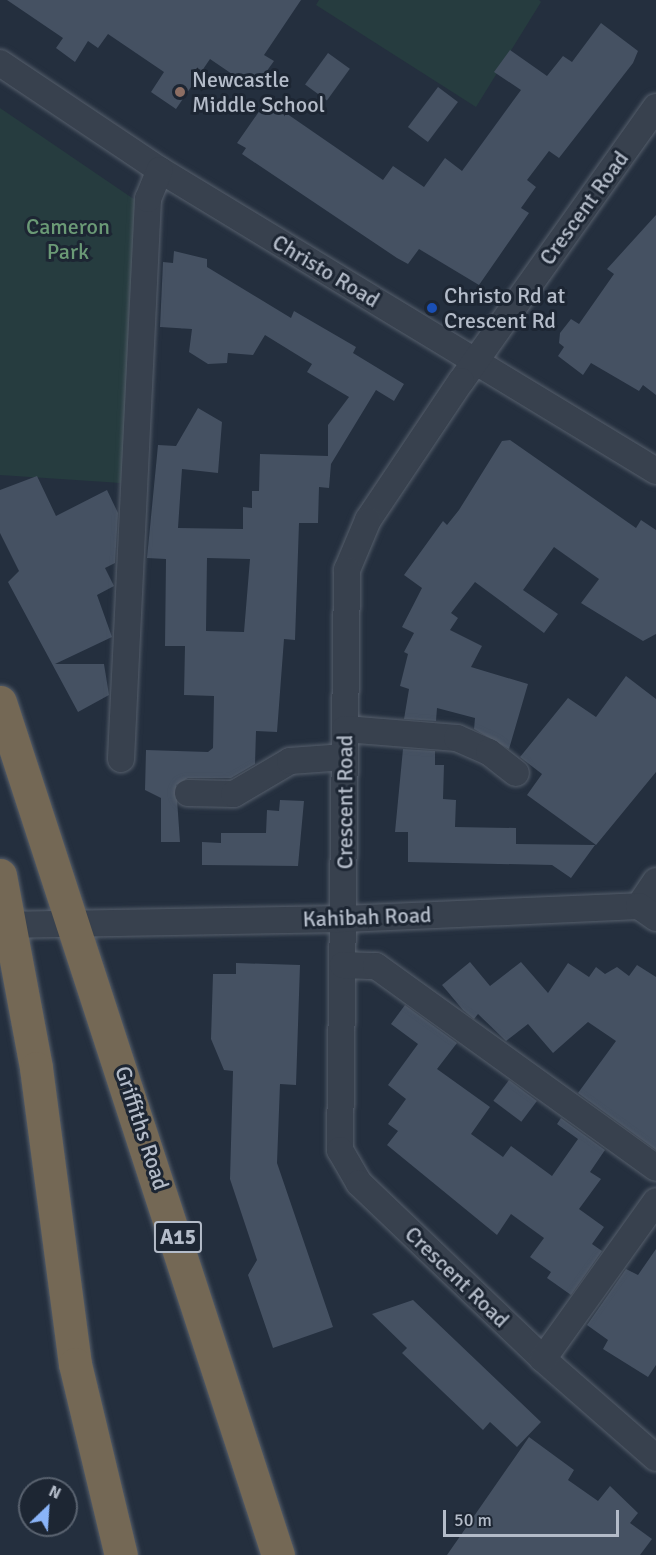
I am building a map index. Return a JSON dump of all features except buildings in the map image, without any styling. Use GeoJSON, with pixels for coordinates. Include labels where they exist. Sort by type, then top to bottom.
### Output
{"type":"FeatureCollection","features":[{"type":"Feature","properties":{"kind":"highway","name":"Griffiths Road"},"geometry":{"type":"LineString","coordinates":[[0,702],[74,921],[278,1555]]}},
{"type":"Feature","properties":{"kind":"highway"},"geometry":{"type":"LineString","coordinates":[[0,875],[75,1364],[121,1555]]}},
{"type":"Feature","properties":{"kind":"street","name":"Christo Road"},"geometry":{"type":"LineString","coordinates":[[0,63],[160,170],[656,471]]}},
{"type":"Feature","properties":{"kind":"street","name":"Crescent Road"},"geometry":{"type":"LineString","coordinates":[[656,107],[474,362],[368,520],[347,570],[340,1150],[359,1183],[543,1359],[656,1458]]}},
{"type":"Feature","properties":{"kind":"street"},"geometry":{"type":"LineString","coordinates":[[121,759],[148,199],[160,170]]}},
{"type":"Feature","properties":{"kind":"street"},"geometry":{"type":"LineString","coordinates":[[345,729],[457,738],[489,752],[516,773]]}},
{"type":"Feature","properties":{"kind":"street"},"geometry":{"type":"LineString","coordinates":[[188,793],[234,794],[290,761],[345,757]]}},
{"type":"Feature","properties":{"kind":"street"},"geometry":{"type":"LineString","coordinates":[[648,912],[656,881]]}},
{"type":"Feature","properties":{"kind":"street","name":"Kahibah Road"},"geometry":{"type":"LineString","coordinates":[[6,924],[648,912]]}},
{"type":"Feature","properties":{"kind":"street"},"geometry":{"type":"LineString","coordinates":[[343,965],[376,966],[656,1168]]}},
{"type":"Feature","properties":{"kind":"street"},"geometry":{"type":"LineString","coordinates":[[543,1359],[656,1202]]}},
{"type":"Feature","properties":{"kind":"green space"},"geometry":{"type":"Polygon","coordinates":[[[319,0],[539,0],[541,2],[476,107],[316,5],[319,0]]]}},
{"type":"Feature","properties":{"kind":"green space","name":"Cameron Park"},"geometry":{"type":"Polygon","coordinates":[[[0,108],[138,202],[121,483],[0,475],[0,108]]]}},
{"type":"Feature","properties":{"kind":"place","name":"Newcastle Middle School"},"geometry":{"type":"Point","coordinates":[180,92]}},
{"type":"Feature","properties":{"kind":"place","name":"Christo Rd at Crescent Rd"},"geometry":{"type":"Point","coordinates":[432,308]}}]}
